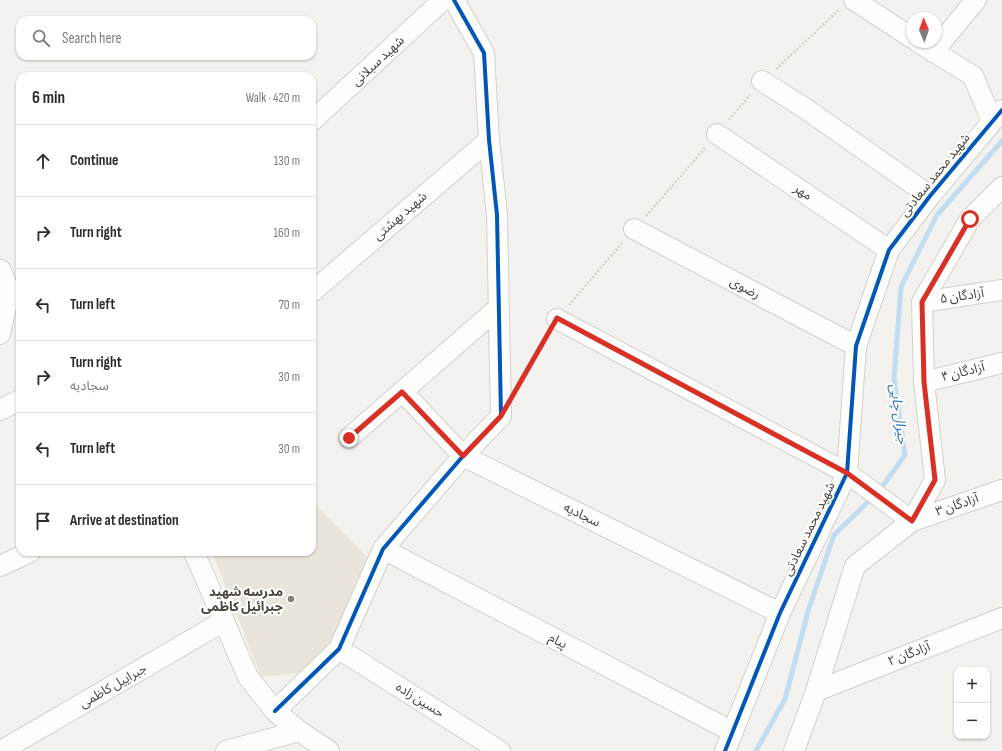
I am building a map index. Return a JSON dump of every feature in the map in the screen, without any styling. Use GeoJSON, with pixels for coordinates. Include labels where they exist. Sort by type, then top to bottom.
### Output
{"type":"FeatureCollection","features":[{"type":"Feature","properties":{"kind":"street","name":"شهید سبلانی"},"geometry":{"type":"LineString","coordinates":[[316,117],[443,0]]}},
{"type":"Feature","properties":{"kind":"street"},"geometry":{"type":"LineString","coordinates":[[275,711],[339,649],[383,549],[463,456],[501,416],[497,215],[489,140],[484,53],[454,0]]}},
{"type":"Feature","properties":{"kind":"street"},"geometry":{"type":"LineString","coordinates":[[942,31],[976,0]]}},
{"type":"Feature","properties":{"kind":"street"},"geometry":{"type":"LineString","coordinates":[[849,3],[906,35]]}},
{"type":"Feature","properties":{"kind":"street"},"geometry":{"type":"LineString","coordinates":[[927,48],[973,76],[997,115]]}},
{"type":"Feature","properties":{"kind":"street"},"geometry":{"type":"LineString","coordinates":[[762,82],[806,109],[930,196]]}},
{"type":"Feature","properties":{"kind":"street","name":"شهید محمد سعادتی"},"geometry":{"type":"LineString","coordinates":[[725,751],[780,613],[847,473],[856,346],[889,250],[930,196],[997,115]]}},
{"type":"Feature","properties":{"kind":"street","name":"مهر"},"geometry":{"type":"LineString","coordinates":[[717,134],[889,250]]}},
{"type":"Feature","properties":{"kind":"street","name":"شهید بهشتی"},"geometry":{"type":"LineString","coordinates":[[316,289],[489,140]]}},
{"type":"Feature","properties":{"kind":"street"},"geometry":{"type":"LineString","coordinates":[[794,751],[816,691],[855,566],[912,521],[935,480],[924,382],[922,302],[970,219],[1002,187]]}},
{"type":"Feature","properties":{"kind":"street","name":"رضوی"},"geometry":{"type":"LineString","coordinates":[[634,229],[856,346]]}},
{"type":"Feature","properties":{"kind":"street"},"geometry":{"type":"LineString","coordinates":[[0,271],[15,298],[0,334]]}},
{"type":"Feature","properties":{"kind":"street","name":"آزادگان ۵"},"geometry":{"type":"LineString","coordinates":[[922,302],[1002,290]]}},
{"type":"Feature","properties":{"kind":"street"},"geometry":{"type":"LineString","coordinates":[[349,438],[498,308]]}},
{"type":"Feature","properties":{"kind":"street"},"geometry":{"type":"LineString","coordinates":[[557,318],[847,473],[912,521]]}},
{"type":"Feature","properties":{"kind":"street","name":"آزادگان ۴"},"geometry":{"type":"LineString","coordinates":[[924,382],[1002,363]]}},
{"type":"Feature","properties":{"kind":"street","name":"سجادیه"},"geometry":{"type":"LineString","coordinates":[[402,392],[463,456],[780,613]]}},
{"type":"Feature","properties":{"kind":"street"},"geometry":{"type":"LineString","coordinates":[[0,410],[16,402]]}},
{"type":"Feature","properties":{"kind":"street","name":"آزادگان ۳"},"geometry":{"type":"LineString","coordinates":[[912,521],[1002,490]]}},
{"type":"Feature","properties":{"kind":"street","name":"پیام"},"geometry":{"type":"LineString","coordinates":[[383,549],[733,732]]}},
{"type":"Feature","properties":{"kind":"street"},"geometry":{"type":"LineString","coordinates":[[0,566],[21,556]]}},
{"type":"Feature","properties":{"kind":"street"},"geometry":{"type":"LineString","coordinates":[[196,556],[248,677],[275,711],[299,732],[329,751]]}},
{"type":"Feature","properties":{"kind":"street","name":"آزادگان ۲"},"geometry":{"type":"LineString","coordinates":[[816,691],[1002,618]]}},
{"type":"Feature","properties":{"kind":"street","name":"جبراییل کاظمی"},"geometry":{"type":"LineString","coordinates":[[1,751],[224,620]]}},
{"type":"Feature","properties":{"kind":"street","name":"حسین زاده"},"geometry":{"type":"LineString","coordinates":[[339,649],[500,751]]}},
{"type":"Feature","properties":{"kind":"street"},"geometry":{"type":"LineString","coordinates":[[226,751],[299,732]]}},
{"type":"Feature","properties":{"kind":"path"},"geometry":{"type":"LineString","coordinates":[[517,388],[557,318],[762,82],[849,3]]}},
{"type":"Feature","properties":{"kind":"shaded area","name":"مدرسه شهید جبرائیل کاظمی"},"geometry":{"type":"Polygon","coordinates":[[[316,505],[368,558],[337,639],[305,672],[261,677],[214,556],[316,556],[316,505]]]}},
{"type":"Feature","properties":{"kind":"waterway","name":"جیرال چایی"},"geometry":{"type":"LineString","coordinates":[[879,491],[905,455],[894,378],[901,287],[937,215],[1002,141]]}},
{"type":"Feature","properties":{"kind":"waterway","name":"جیرال چایی"},"geometry":{"type":"LineString","coordinates":[[756,751],[785,699],[809,608],[834,535],[873,497]]}},
{"type":"Feature","properties":{"kind":"cycle path"},"geometry":{"type":"LineString","coordinates":[[275,711],[339,649],[383,549],[463,456],[501,416],[497,215],[489,140],[484,53],[454,0]]}},
{"type":"Feature","properties":{"kind":"cycle path"},"geometry":{"type":"LineString","coordinates":[[725,751],[780,613],[847,473],[856,346],[889,250],[930,196],[1002,110]]}},
{"type":"Feature","properties":{"kind":"place","name":"مدرسه شهید جبرائیل کاظمی"},"geometry":{"type":"Point","coordinates":[291,599]}},
{"type":"Feature","properties":{"kind":"route"},"geometry":{"type":"LineString","coordinates":[[349,438],[402,392],[463,456],[501,416],[557,318],[847,473],[912,521],[935,480],[924,382],[922,302],[970,219]]}}]}
